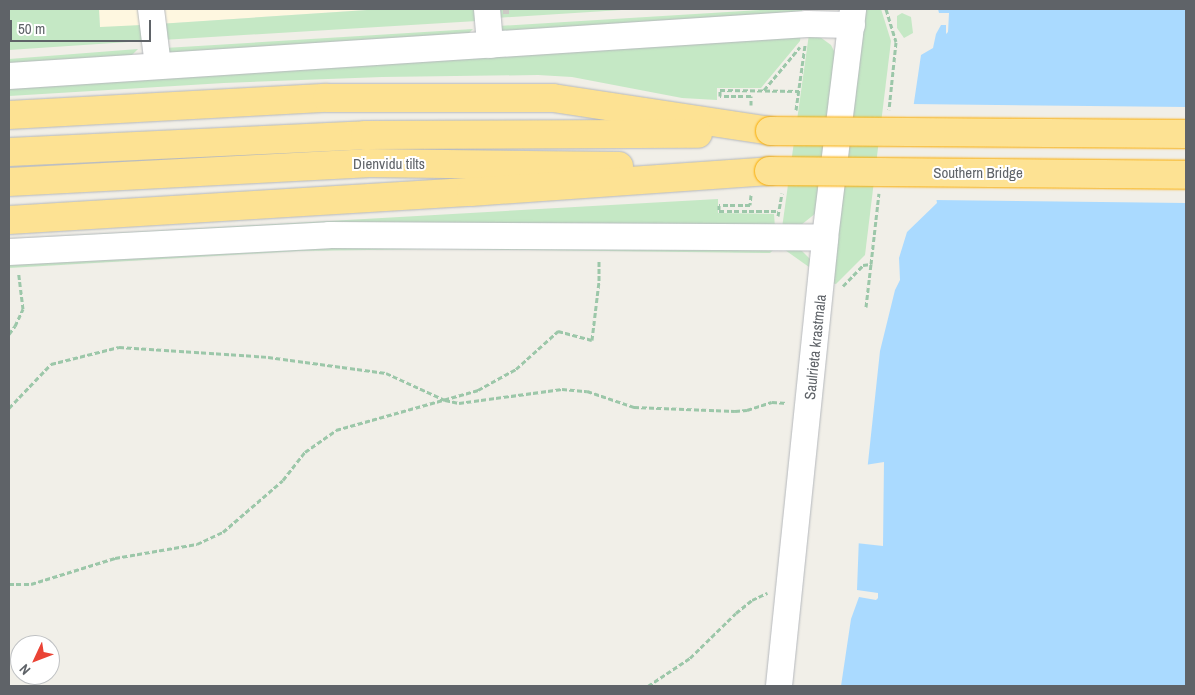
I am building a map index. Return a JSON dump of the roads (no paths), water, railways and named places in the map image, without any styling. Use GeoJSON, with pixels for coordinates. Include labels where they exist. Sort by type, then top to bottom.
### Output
{"type":"FeatureCollection","features":[{"type":"Feature","properties":{"kind":"highway"},"geometry":{"type":"LineString","coordinates":[[9,115],[327,98],[553,98],[770,131],[1186,134]]}},
{"type":"Feature","properties":{"kind":"highway","name":"Dienvidu tilts"},"geometry":{"type":"LineString","coordinates":[[20,152],[365,135],[662,135],[770,131]]}},
{"type":"Feature","properties":{"kind":"highway","name":"Dienvidu tilts"},"geometry":{"type":"LineString","coordinates":[[9,182],[366,163],[550,164],[770,171]]}},
{"type":"Feature","properties":{"kind":"highway"},"geometry":{"type":"LineString","coordinates":[[9,220],[481,192],[770,171]]}},
{"type":"Feature","properties":{"kind":"highway","name":"Southern Bridge"},"geometry":{"type":"LineString","coordinates":[[770,171],[1186,175]]}},
{"type":"Feature","properties":{"kind":"street"},"geometry":{"type":"LineString","coordinates":[[150,9],[158,66]]}},
{"type":"Feature","properties":{"kind":"street"},"geometry":{"type":"LineString","coordinates":[[487,9],[490,45]]}},
{"type":"Feature","properties":{"kind":"street"},"geometry":{"type":"LineString","coordinates":[[9,76],[807,24],[852,17]]}},
{"type":"Feature","properties":{"kind":"street","name":"Saulrieta krastmala"},"geometry":{"type":"LineString","coordinates":[[779,686],[825,238],[852,17]]}},
{"type":"Feature","properties":{"kind":"street"},"geometry":{"type":"LineString","coordinates":[[14,263],[329,234],[825,238]]}},
{"type":"Feature","properties":{"kind":"water"},"geometry":{"type":"Polygon","coordinates":[[[938,9],[1186,9],[1186,686],[841,686],[851,619],[859,597],[876,600],[878,598],[878,593],[857,590],[859,536],[869,536],[867,472],[880,351],[895,290],[900,280],[899,258],[907,232],[937,203],[933,179],[913,109],[921,55],[933,48],[936,34],[941,25],[946,25],[946,34],[948,32],[949,13],[939,13],[938,9]]]}}]}
